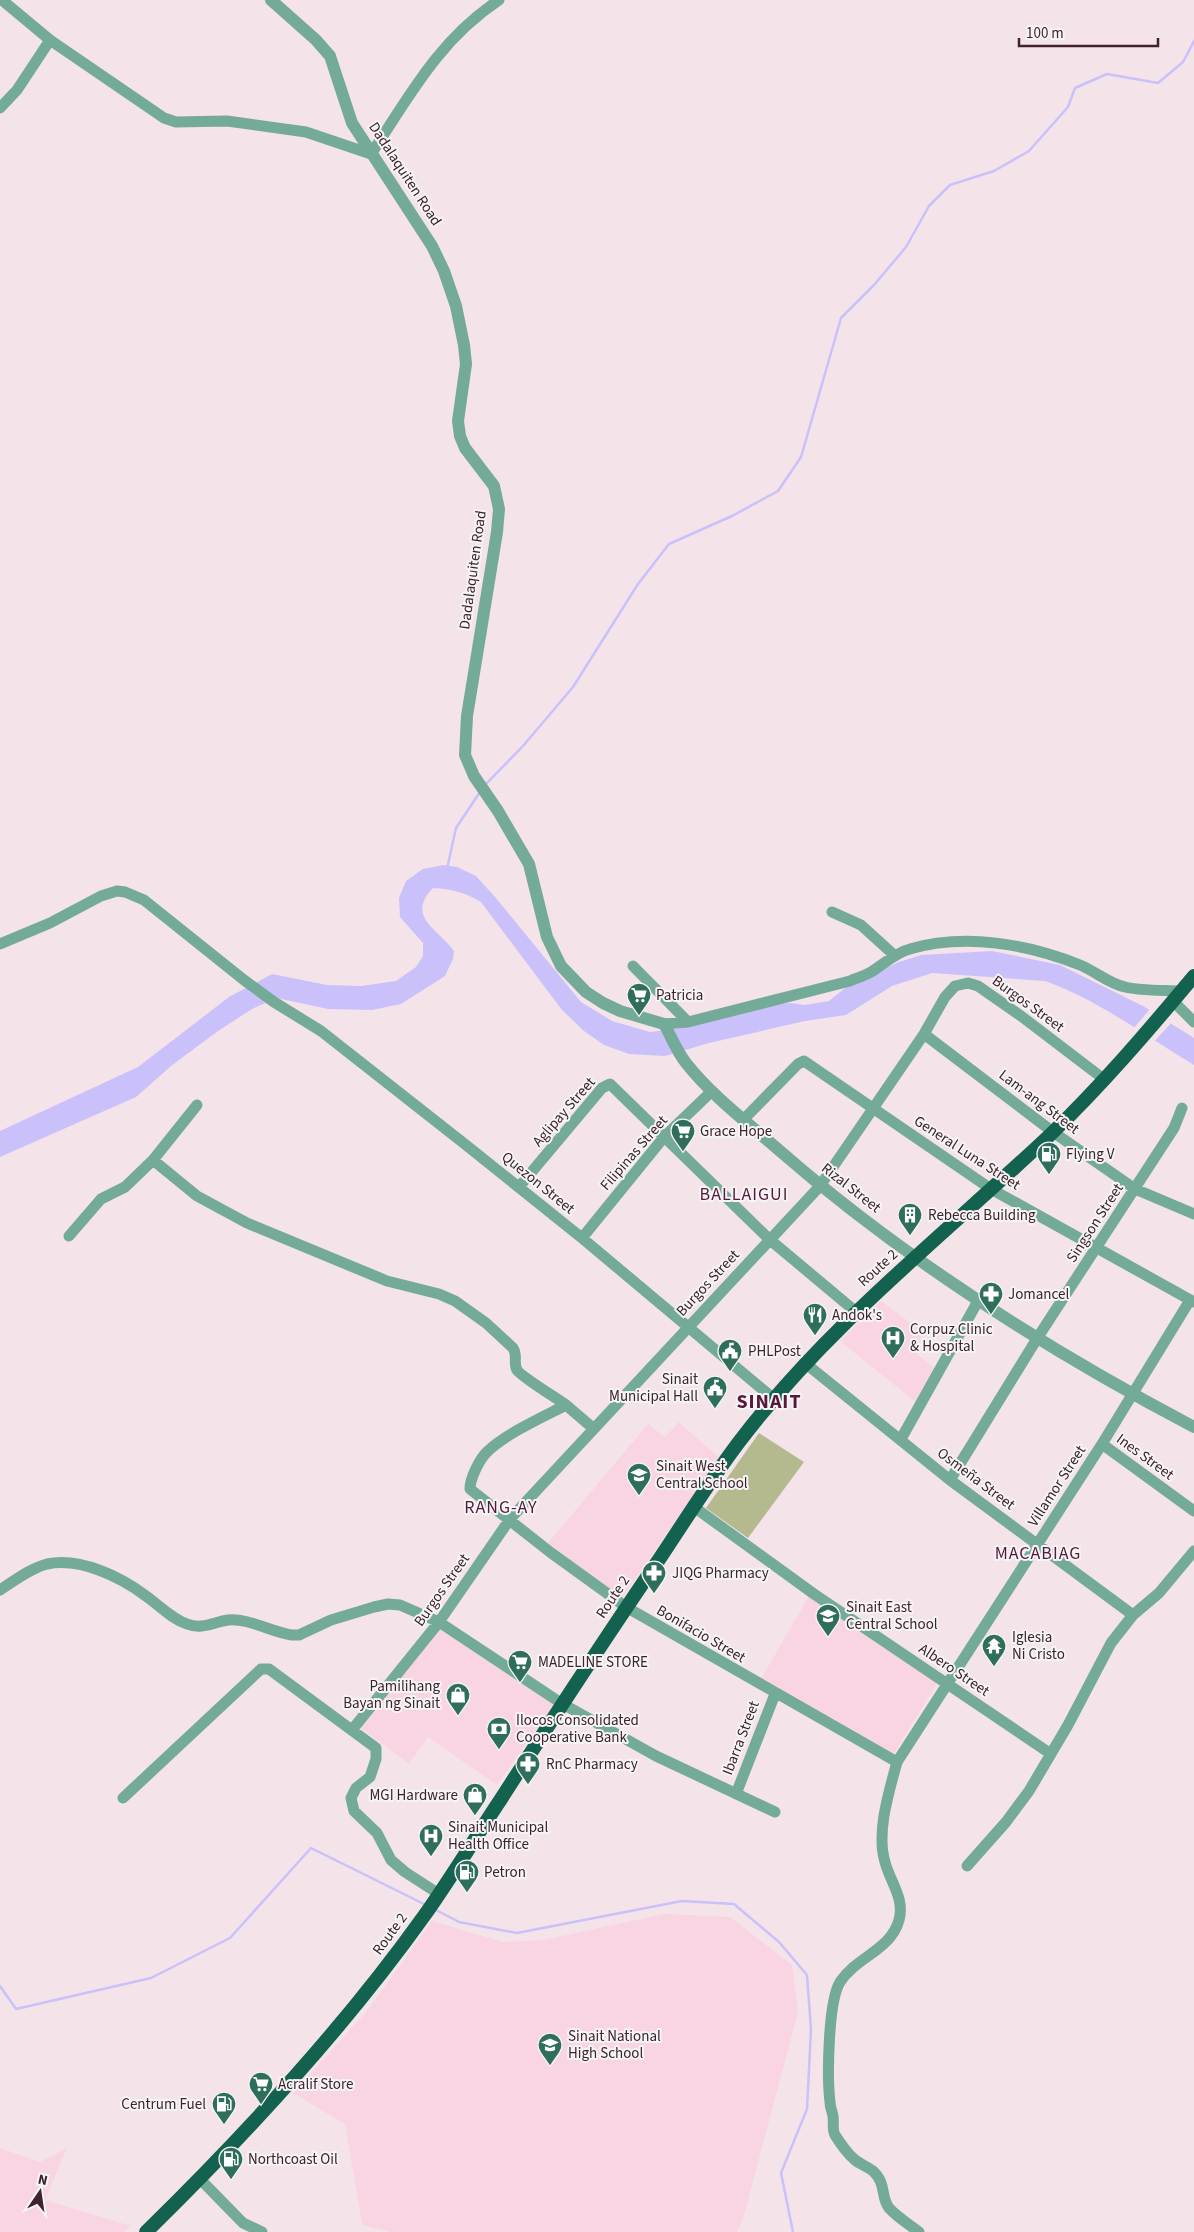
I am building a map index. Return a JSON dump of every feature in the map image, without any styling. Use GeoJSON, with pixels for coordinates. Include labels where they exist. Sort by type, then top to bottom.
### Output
{"type":"FeatureCollection","features":[{"type":"Feature","properties":{"kind":"highway","name":"Route 2"},"geometry":{"type":"LineString","coordinates":[[146,2232],[200,2179],[356,2005],[424,1916],[626,1607],[740,1442],[774,1399],[855,1311],[1053,1132],[1105,1080],[1194,976]]}},
{"type":"Feature","properties":{"kind":"street"},"geometry":{"type":"LineString","coordinates":[[2,0],[50,40],[109,79],[158,116],[169,120],[202,122],[227,120],[306,132],[371,154],[414,86],[445,46],[462,28],[499,0]]}},
{"type":"Feature","properties":{"kind":"street","name":"Dadalaquiten Road"},"geometry":{"type":"LineString","coordinates":[[271,0],[316,40],[330,56],[352,123],[432,246],[444,271],[456,306],[466,364],[458,421],[460,436],[466,448],[494,486],[498,498],[499,520],[467,716],[465,755],[474,776],[498,811],[529,864],[547,937],[561,966],[586,992],[603,1003],[620,1011],[664,1024]]}},
{"type":"Feature","properties":{"kind":"street"},"geometry":{"type":"LineString","coordinates":[[0,108],[17,90],[50,40]]}},
{"type":"Feature","properties":{"kind":"street","name":"Quezon Street"},"geometry":{"type":"LineString","coordinates":[[0,944],[50,923],[101,896],[117,891],[125,892],[144,900],[244,980],[274,1002],[321,1031],[518,1187],[582,1238],[774,1399]]}},
{"type":"Feature","properties":{"kind":"street"},"geometry":{"type":"LineString","coordinates":[[832,912],[861,925],[894,955]]}},
{"type":"Feature","properties":{"kind":"street"},"geometry":{"type":"LineString","coordinates":[[664,1024],[688,1022],[850,981],[869,973],[894,955],[908,949],[943,942],[975,941],[1015,947],[1062,958],[1125,987],[1174,999],[1194,1022]]}},
{"type":"Feature","properties":{"kind":"street"},"geometry":{"type":"LineString","coordinates":[[632,966],[688,1022]]}},
{"type":"Feature","properties":{"kind":"street","name":"Burgos Street"},"geometry":{"type":"LineString","coordinates":[[352,1730],[438,1622],[510,1518],[820,1186],[924,1034],[950,990],[962,983],[978,986],[1105,1080]]}},
{"type":"Feature","properties":{"kind":"street","name":"Rizal Street"},"geometry":{"type":"LineString","coordinates":[[664,1024],[685,1062],[712,1091],[820,1186],[978,1301],[1131,1394],[1194,1427]]}},
{"type":"Feature","properties":{"kind":"street","name":"Lam-ang Street"},"geometry":{"type":"LineString","coordinates":[[924,1034],[1053,1132],[1135,1189],[1194,1214]]}},
{"type":"Feature","properties":{"kind":"street","name":"General Luna Street"},"geometry":{"type":"LineString","coordinates":[[744,1119],[802,1061],[991,1189],[1192,1301]]}},
{"type":"Feature","properties":{"kind":"street","name":"Aglipay Street"},"geometry":{"type":"LineString","coordinates":[[518,1187],[607,1084],[618,1091],[769,1239],[855,1311]]}},
{"type":"Feature","properties":{"kind":"street","name":"Filipinas Street"},"geometry":{"type":"LineString","coordinates":[[582,1238],[664,1137],[712,1091]]}},
{"type":"Feature","properties":{"kind":"street"},"geometry":{"type":"LineString","coordinates":[[69,1236],[101,1199],[125,1187],[153,1160],[197,1105]]}},
{"type":"Feature","properties":{"kind":"street","name":"Singson Street"},"geometry":{"type":"LineString","coordinates":[[950,1480],[1038,1337],[1174,1128],[1182,1108]]}},
{"type":"Feature","properties":{"kind":"street"},"geometry":{"type":"LineString","coordinates":[[153,1160],[197,1196],[247,1223],[381,1279],[439,1294],[455,1301],[486,1323],[513,1348],[516,1352],[516,1367],[521,1375],[566,1405],[594,1429]]}},
{"type":"Feature","properties":{"kind":"street"},"geometry":{"type":"LineString","coordinates":[[901,1440],[978,1301]]}},
{"type":"Feature","properties":{"kind":"street","name":"Villamor Street"},"geometry":{"type":"LineString","coordinates":[[919,2232],[889,2208],[884,2198],[883,2184],[873,2171],[854,2159],[844,2148],[834,2133],[830,2101],[830,2057],[834,1997],[840,1982],[849,1971],[885,1943],[899,1920],[900,1901],[898,1891],[884,1862],[883,1839],[885,1807],[897,1762],[1192,1301]]}},
{"type":"Feature","properties":{"kind":"street","name":"Osmeña Street"},"geometry":{"type":"LineString","coordinates":[[806,1363],[950,1480],[1133,1615]]}},
{"type":"Feature","properties":{"kind":"street","name":"Bonifacio Street"},"geometry":{"type":"LineString","coordinates":[[566,1405],[487,1451],[471,1479],[471,1490],[510,1518],[550,1552],[626,1607],[775,1694],[897,1762]]}},
{"type":"Feature","properties":{"kind":"street","name":"Ines Street"},"geometry":{"type":"LineString","coordinates":[[1102,1444],[1194,1511]]}},
{"type":"Feature","properties":{"kind":"street","name":"Albero Street"},"geometry":{"type":"LineString","coordinates":[[694,1507],[814,1594],[1050,1754]]}},
{"type":"Feature","properties":{"kind":"street"},"geometry":{"type":"LineString","coordinates":[[967,1866],[1006,1822],[1029,1790],[1068,1725],[1111,1643],[1133,1615],[1159,1593],[1194,1551]]}},
{"type":"Feature","properties":{"kind":"street"},"geometry":{"type":"LineString","coordinates":[[0,1590],[47,1564],[65,1564],[95,1569],[122,1579],[168,1614],[192,1626],[235,1620],[280,1633],[298,1635],[331,1620],[393,1604],[438,1622],[563,1705],[656,1756],[775,1812]]}},
{"type":"Feature","properties":{"kind":"street"},"geometry":{"type":"LineString","coordinates":[[123,1798],[260,1669],[269,1668],[376,1748],[376,1760],[370,1776],[356,1788],[351,1798],[354,1812],[377,1833],[391,1860],[438,1895]]}},
{"type":"Feature","properties":{"kind":"street","name":"Ibarra Street"},"geometry":{"type":"LineString","coordinates":[[736,1794],[775,1694]]}},
{"type":"Feature","properties":{"kind":"street"},"geometry":{"type":"LineString","coordinates":[[200,2179],[243,2223],[262,2232]]}},
{"type":"Feature","properties":{"kind":"shaded area"},"geometry":{"type":"Polygon","coordinates":[[[444,865],[457,867],[476,876],[581,1002],[612,1021],[650,1032],[681,1028],[767,1004],[790,1003],[805,1005],[829,1001],[850,984],[899,962],[921,955],[992,951],[1060,965],[1143,1006],[1194,1038],[1194,1065],[1103,1008],[1045,981],[932,973],[892,986],[846,1015],[805,1021],[709,1043],[665,1056],[629,1054],[604,1045],[584,1031],[562,1010],[481,902],[458,892],[433,888],[425,898],[422,907],[423,915],[427,923],[454,951],[453,959],[445,976],[401,1004],[372,1010],[328,1009],[277,998],[252,1009],[218,1031],[171,1066],[136,1097],[0,1157],[0,1131],[138,1067],[229,997],[272,974],[327,985],[361,986],[396,981],[416,967],[423,956],[423,943],[400,917],[399,898],[406,881],[423,869],[444,865]]]}},
{"type":"Feature","properties":{"kind":"shaded area","name":"Corpuz Clinic & Hospital"},"geometry":{"type":"Polygon","coordinates":[[[881,1301],[924,1333],[912,1350],[936,1369],[917,1403],[840,1341],[881,1301]]]}},
{"type":"Feature","properties":{"kind":"shaded area","name":"Sinait West Central School"},"geometry":{"type":"Polygon","coordinates":[[[679,1422],[719,1458],[622,1598],[548,1543],[648,1424],[665,1437],[679,1422]]]}},
{"type":"Feature","properties":{"kind":"shaded area","name":"Sinait East Central School"},"geometry":{"type":"Polygon","coordinates":[[[809,1596],[938,1682],[893,1755],[761,1679],[809,1596]]]}},
{"type":"Feature","properties":{"kind":"shaded area","name":"Pamilihang Bayan ng Sinait"},"geometry":{"type":"Polygon","coordinates":[[[439,1629],[554,1705],[497,1785],[428,1737],[409,1764],[361,1728],[439,1629]]]}},
{"type":"Feature","properties":{"kind":"shaded area","name":"Sinait National High School"},"geometry":{"type":"Polygon","coordinates":[[[664,1914],[730,1917],[792,1965],[798,2012],[743,2219],[737,2232],[392,2232],[362,2225],[345,2124],[293,2093],[367,2011],[432,1921],[503,1942],[544,1940],[664,1914]]]}},
{"type":"Feature","properties":{"kind":"shaded area"},"geometry":{"type":"Polygon","coordinates":[[[0,2148],[40,2162],[67,2148],[45,2200],[131,2226],[124,2232],[0,2232],[0,2148]]]}},
{"type":"Feature","properties":{"kind":"green space"},"geometry":{"type":"Polygon","coordinates":[[[759,1433],[804,1462],[748,1538],[706,1508],[759,1433]]]}},
{"type":"Feature","properties":{"kind":"pier"},"geometry":{"type":"Polygon","coordinates":[[[1151,1008],[1173,1021],[1153,1043],[1132,1030],[1151,1008]]]}},
{"type":"Feature","properties":{"kind":"waterway"},"geometry":{"type":"LineString","coordinates":[[486,784],[523,746],[573,687],[638,584],[669,544],[732,516],[778,491],[801,457],[841,318],[874,285],[906,247],[929,206],[950,185],[994,171],[1029,151],[1068,107],[1075,88],[1107,74],[1158,83],[1183,62],[1194,41]]}},
{"type":"Feature","properties":{"kind":"waterway"},"geometry":{"type":"LineString","coordinates":[[447,869],[456,828],[480,792]]}},
{"type":"Feature","properties":{"kind":"waterway"},"geometry":{"type":"LineString","coordinates":[[0,1986],[16,2009],[151,1978],[230,1938],[311,1848],[426,1905]]}},
{"type":"Feature","properties":{"kind":"waterway"},"geometry":{"type":"LineString","coordinates":[[436,1910],[459,1922],[517,1933],[682,1901],[734,1904],[779,1942],[807,1975],[811,2029],[807,2109],[781,2173],[793,2232]]}},
{"type":"Feature","properties":{"kind":"place","name":"Patricia"},"geometry":{"type":"Point","coordinates":[639,1016]}},
{"type":"Feature","properties":{"kind":"place","name":"Grace Hope"},"geometry":{"type":"Point","coordinates":[683,1152]}},
{"type":"Feature","properties":{"kind":"place","name":"Flying V"},"geometry":{"type":"Point","coordinates":[1049,1175]}},
{"type":"Feature","properties":{"kind":"place","name":"Rebecca Building"},"geometry":{"type":"Point","coordinates":[910,1236]}},
{"type":"Feature","properties":{"kind":"place","name":"Jomancel"},"geometry":{"type":"Point","coordinates":[991,1315]}},
{"type":"Feature","properties":{"kind":"place","name":"Andok's"},"geometry":{"type":"Point","coordinates":[815,1336]}},
{"type":"Feature","properties":{"kind":"place","name":"Corpuz Clinic & Hospital"},"geometry":{"type":"Point","coordinates":[893,1359]}},
{"type":"Feature","properties":{"kind":"place","name":"PHLPost"},"geometry":{"type":"Point","coordinates":[730,1372]}},
{"type":"Feature","properties":{"kind":"place","name":"Sinait Municipal Hall"},"geometry":{"type":"Point","coordinates":[715,1409]}},
{"type":"Feature","properties":{"kind":"place","name":"Sinait West Central School"},"geometry":{"type":"Point","coordinates":[639,1496]}},
{"type":"Feature","properties":{"kind":"place","name":"JIQG Pharmacy"},"geometry":{"type":"Point","coordinates":[654,1594]}},
{"type":"Feature","properties":{"kind":"place","name":"Sinait East Central School"},"geometry":{"type":"Point","coordinates":[828,1637]}},
{"type":"Feature","properties":{"kind":"place","name":"Iglesia Ni Cristo"},"geometry":{"type":"Point","coordinates":[994,1667]}},
{"type":"Feature","properties":{"kind":"place","name":"MADELINE STORE"},"geometry":{"type":"Point","coordinates":[520,1683]}},
{"type":"Feature","properties":{"kind":"place","name":"Pamilihang Bayan ng Sinait"},"geometry":{"type":"Point","coordinates":[458,1716]}},
{"type":"Feature","properties":{"kind":"place","name":"Ilocos Consolidated Cooperative Bank"},"geometry":{"type":"Point","coordinates":[499,1750]}},
{"type":"Feature","properties":{"kind":"place","name":"RnC Pharmacy"},"geometry":{"type":"Point","coordinates":[528,1785]}},
{"type":"Feature","properties":{"kind":"place","name":"MGI Hardware"},"geometry":{"type":"Point","coordinates":[475,1816]}},
{"type":"Feature","properties":{"kind":"place","name":"Sinait Municipal Health Office"},"geometry":{"type":"Point","coordinates":[431,1857]}},
{"type":"Feature","properties":{"kind":"place","name":"Petron"},"geometry":{"type":"Point","coordinates":[467,1893]}},
{"type":"Feature","properties":{"kind":"place","name":"Sinait National High School"},"geometry":{"type":"Point","coordinates":[550,2066]}},
{"type":"Feature","properties":{"kind":"place","name":"Acralif Store"},"geometry":{"type":"Point","coordinates":[261,2105]}},
{"type":"Feature","properties":{"kind":"place","name":"Centrum Fuel"},"geometry":{"type":"Point","coordinates":[224,2125]}},
{"type":"Feature","properties":{"kind":"place","name":"Northcoast Oil"},"geometry":{"type":"Point","coordinates":[231,2180]}},
{"type":"Feature","properties":{"kind":"district","name":"BALLAIGUI"},"geometry":{"type":"Point","coordinates":[744,1194]}},
{"type":"Feature","properties":{"kind":"district","name":"SINAIT"},"geometry":{"type":"Point","coordinates":[769,1402]}},
{"type":"Feature","properties":{"kind":"district","name":"RANG-AY"},"geometry":{"type":"Point","coordinates":[501,1507]}},
{"type":"Feature","properties":{"kind":"district","name":"MACABIAG"},"geometry":{"type":"Point","coordinates":[1038,1553]}}]}
